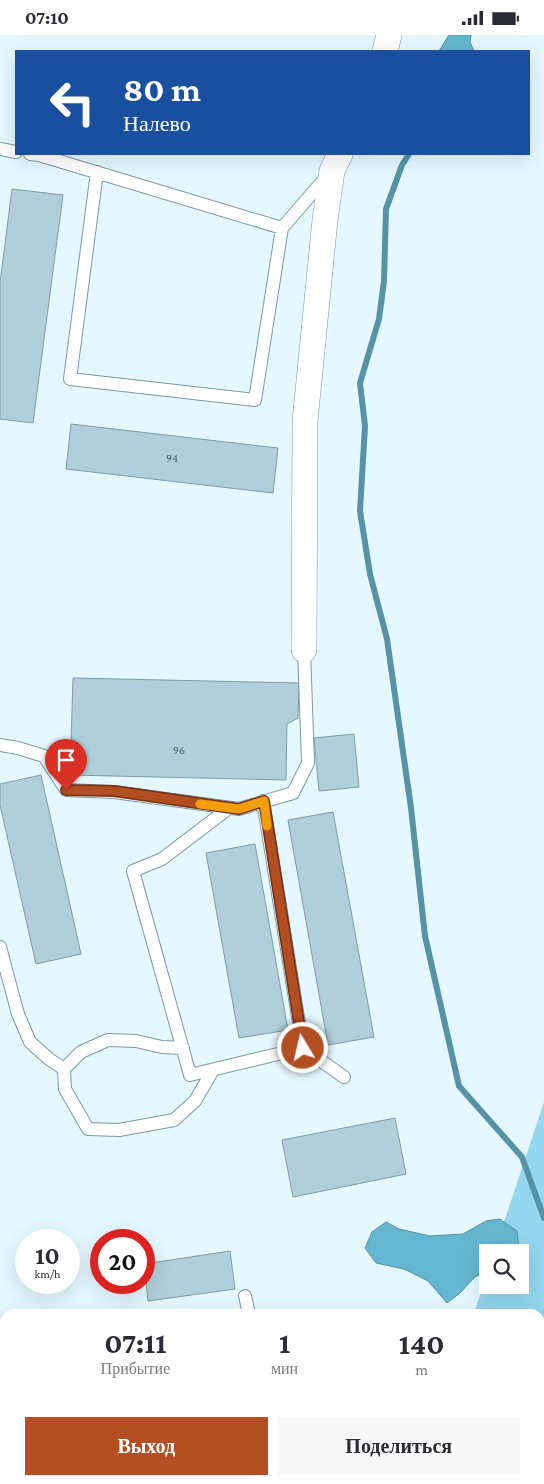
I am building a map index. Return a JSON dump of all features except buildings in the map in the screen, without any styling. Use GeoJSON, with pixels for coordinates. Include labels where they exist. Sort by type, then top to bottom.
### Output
{"type":"FeatureCollection","features":[{"type":"Feature","properties":{"kind":"street"},"geometry":{"type":"LineString","coordinates":[[385,50],[389,35]]}},
{"type":"Feature","properties":{"kind":"street"},"geometry":{"type":"LineString","coordinates":[[304,650],[305,421],[325,219],[336,162]]}},
{"type":"Feature","properties":{"kind":"lane"},"geometry":{"type":"LineString","coordinates":[[0,149],[15,152]]}},
{"type":"Feature","properties":{"kind":"lane"},"geometry":{"type":"LineString","coordinates":[[39,155],[282,228]]}},
{"type":"Feature","properties":{"kind":"lane"},"geometry":{"type":"LineString","coordinates":[[97,172],[70,379],[255,400],[282,228],[336,162]]}},
{"type":"Feature","properties":{"kind":"lane"},"geometry":{"type":"LineString","coordinates":[[0,745],[18,747],[44,756],[66,790],[114,791],[239,809],[293,793],[308,763],[304,650]]}},
{"type":"Feature","properties":{"kind":"lane"},"geometry":{"type":"LineString","coordinates":[[264,801],[303,1048],[344,1077]]}},
{"type":"Feature","properties":{"kind":"lane"},"geometry":{"type":"LineString","coordinates":[[229,808],[162,859],[133,871],[190,1075],[303,1048]]}},
{"type":"Feature","properties":{"kind":"lane"},"geometry":{"type":"LineString","coordinates":[[0,947],[18,1013],[30,1042],[64,1069]]}},
{"type":"Feature","properties":{"kind":"lane"},"geometry":{"type":"LineString","coordinates":[[182,1047],[162,1047],[136,1041],[108,1040],[82,1052],[64,1069],[65,1089],[88,1129],[119,1130],[174,1120],[195,1101],[213,1070]]}},
{"type":"Feature","properties":{"kind":"lane"},"geometry":{"type":"LineString","coordinates":[[245,1296],[248,1309]]}},
{"type":"Feature","properties":{"kind":"shaded area"},"geometry":{"type":"Polygon","coordinates":[[[449,35],[471,35],[470,42],[474,50],[440,50],[449,35]]]}},
{"type":"Feature","properties":{"kind":"shaded area"},"geometry":{"type":"Polygon","coordinates":[[[544,1102],[544,1309],[476,1309],[480,1294],[529,1294],[529,1244],[497,1244],[544,1102]]]}},
{"type":"Feature","properties":{"kind":"shaded area"},"geometry":{"type":"Polygon","coordinates":[[[500,1219],[517,1231],[518,1244],[479,1244],[479,1275],[447,1303],[428,1281],[404,1269],[376,1263],[365,1248],[372,1232],[386,1222],[399,1229],[430,1236],[463,1234],[486,1221],[500,1219]]]}},
{"type":"Feature","properties":{"kind":"waterway"},"geometry":{"type":"LineString","coordinates":[[408,155],[402,165],[386,209],[384,281],[379,319],[360,383],[365,426],[360,511],[370,574],[387,639],[411,808],[425,936],[459,1086],[522,1157],[544,1218]]}},
{"type":"Feature","properties":{"kind":"slow traffic"},"geometry":{"type":"LineString","coordinates":[[200,804],[239,809],[264,801],[267,826]]}},
{"type":"Feature","properties":{"kind":"route"},"geometry":{"type":"LineString","coordinates":[[66,790],[114,791],[239,809],[264,801],[303,1048]]}}]}
